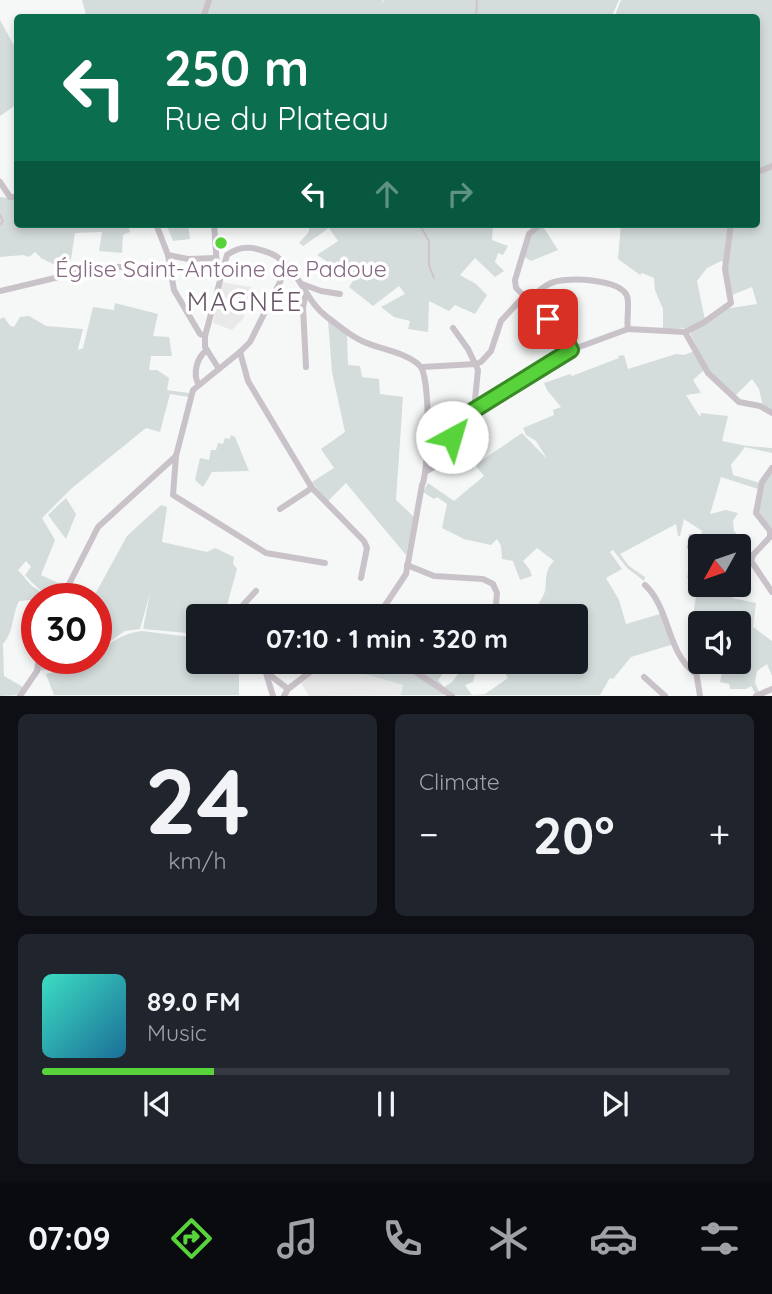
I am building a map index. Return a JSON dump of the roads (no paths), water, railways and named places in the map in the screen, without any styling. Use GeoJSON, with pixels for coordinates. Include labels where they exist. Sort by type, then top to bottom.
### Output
{"type":"FeatureCollection","features":[{"type":"Feature","properties":{"kind":"street"},"geometry":{"type":"LineString","coordinates":[[0,182],[14,197]]}},
{"type":"Feature","properties":{"kind":"street"},"geometry":{"type":"LineString","coordinates":[[158,228],[168,255],[174,290],[200,334],[205,336]]}},
{"type":"Feature","properties":{"kind":"street"},"geometry":{"type":"LineString","coordinates":[[214,228],[217,267],[222,271]]}},
{"type":"Feature","properties":{"kind":"street"},"geometry":{"type":"LineString","coordinates":[[536,228],[529,234],[515,280],[516,288],[564,335],[571,350]]}},
{"type":"Feature","properties":{"kind":"street"},"geometry":{"type":"LineString","coordinates":[[427,471],[436,466],[452,437],[474,410],[571,350],[628,329],[685,332],[731,303],[725,269],[730,228]]}},
{"type":"Feature","properties":{"kind":"street"},"geometry":{"type":"LineString","coordinates":[[219,369],[204,343],[205,336],[229,253],[245,246],[274,255],[288,266],[315,307],[359,340],[410,357],[422,367],[426,377],[429,415],[425,464],[427,471],[406,574],[386,604]]}},
{"type":"Feature","properties":{"kind":"street"},"geometry":{"type":"LineString","coordinates":[[168,255],[188,259],[216,258]]}},
{"type":"Feature","properties":{"kind":"street"},"geometry":{"type":"LineString","coordinates":[[288,266],[250,342],[193,390],[176,456],[173,495],[266,553],[325,563]]}},
{"type":"Feature","properties":{"kind":"street"},"geometry":{"type":"LineString","coordinates":[[0,291],[101,267],[170,267]]}},
{"type":"Feature","properties":{"kind":"street"},"geometry":{"type":"LineString","coordinates":[[422,367],[476,364],[491,351],[501,321],[513,306],[556,281],[576,279],[614,285],[623,291],[628,298],[628,329]]}},
{"type":"Feature","properties":{"kind":"street"},"geometry":{"type":"LineString","coordinates":[[302,284],[321,291],[340,293]]}},
{"type":"Feature","properties":{"kind":"street"},"geometry":{"type":"LineString","coordinates":[[306,293],[303,307],[306,367]]}},
{"type":"Feature","properties":{"kind":"street"},"geometry":{"type":"LineString","coordinates":[[453,328],[478,370],[474,410]]}},
{"type":"Feature","properties":{"kind":"street"},"geometry":{"type":"LineString","coordinates":[[685,332],[708,373],[739,402],[760,406],[772,413]]}},
{"type":"Feature","properties":{"kind":"street"},"geometry":{"type":"LineString","coordinates":[[199,385],[195,378],[198,363],[207,350]]}},
{"type":"Feature","properties":{"kind":"street"},"geometry":{"type":"LineString","coordinates":[[240,352],[248,381],[312,488],[364,541],[367,548],[361,578]]}},
{"type":"Feature","properties":{"kind":"street"},"geometry":{"type":"LineString","coordinates":[[70,583],[98,527],[176,456]]}},
{"type":"Feature","properties":{"kind":"street"},"geometry":{"type":"LineString","coordinates":[[772,468],[762,482],[756,513],[770,531],[770,537],[753,555],[751,561],[772,592]]}},
{"type":"Feature","properties":{"kind":"street"},"geometry":{"type":"LineString","coordinates":[[280,509],[312,488]]}},
{"type":"Feature","properties":{"kind":"street"},"geometry":{"type":"LineString","coordinates":[[407,565],[435,576],[483,579],[493,584],[497,593],[496,604]]}},
{"type":"Feature","properties":{"kind":"street"},"geometry":{"type":"LineString","coordinates":[[645,585],[661,604],[672,638],[688,667]]}},
{"type":"Feature","properties":{"kind":"street"},"geometry":{"type":"LineString","coordinates":[[244,604],[256,592]]}},
{"type":"Feature","properties":{"kind":"street"},"geometry":{"type":"LineString","coordinates":[[20,695],[35,674]]}},
{"type":"Feature","properties":{"kind":"street"},"geometry":{"type":"LineString","coordinates":[[266,674],[273,695]]}},
{"type":"Feature","properties":{"kind":"street"},"geometry":{"type":"LineString","coordinates":[[268,674],[286,692],[308,674]]}},
{"type":"Feature","properties":{"kind":"street"},"geometry":{"type":"LineString","coordinates":[[419,674],[452,695]]}},
{"type":"Feature","properties":{"kind":"street"},"geometry":{"type":"LineString","coordinates":[[695,674],[701,695]]}},
{"type":"Feature","properties":{"kind":"street"},"geometry":{"type":"LineString","coordinates":[[644,677],[665,695]]}},
{"type":"Feature","properties":{"kind":"street"},"geometry":{"type":"LineString","coordinates":[[756,695],[772,689]]}},
{"type":"Feature","properties":{"kind":"waterway"},"geometry":{"type":"LineString","coordinates":[[476,14],[477,0]]}},
{"type":"Feature","properties":{"kind":"waterway"},"geometry":{"type":"LineString","coordinates":[[0,215],[3,221],[1,224]]}},
{"type":"Feature","properties":{"kind":"waterway"},"geometry":{"type":"LineString","coordinates":[[421,228],[429,241],[429,265],[434,278]]}},
{"type":"Feature","properties":{"kind":"place","name":"Église Saint-Antoine de Padoue"},"geometry":{"type":"Point","coordinates":[221,243]}},
{"type":"Feature","properties":{"kind":"district","name":"MAGNÉE"},"geometry":{"type":"Point","coordinates":[245,301]}}]}
